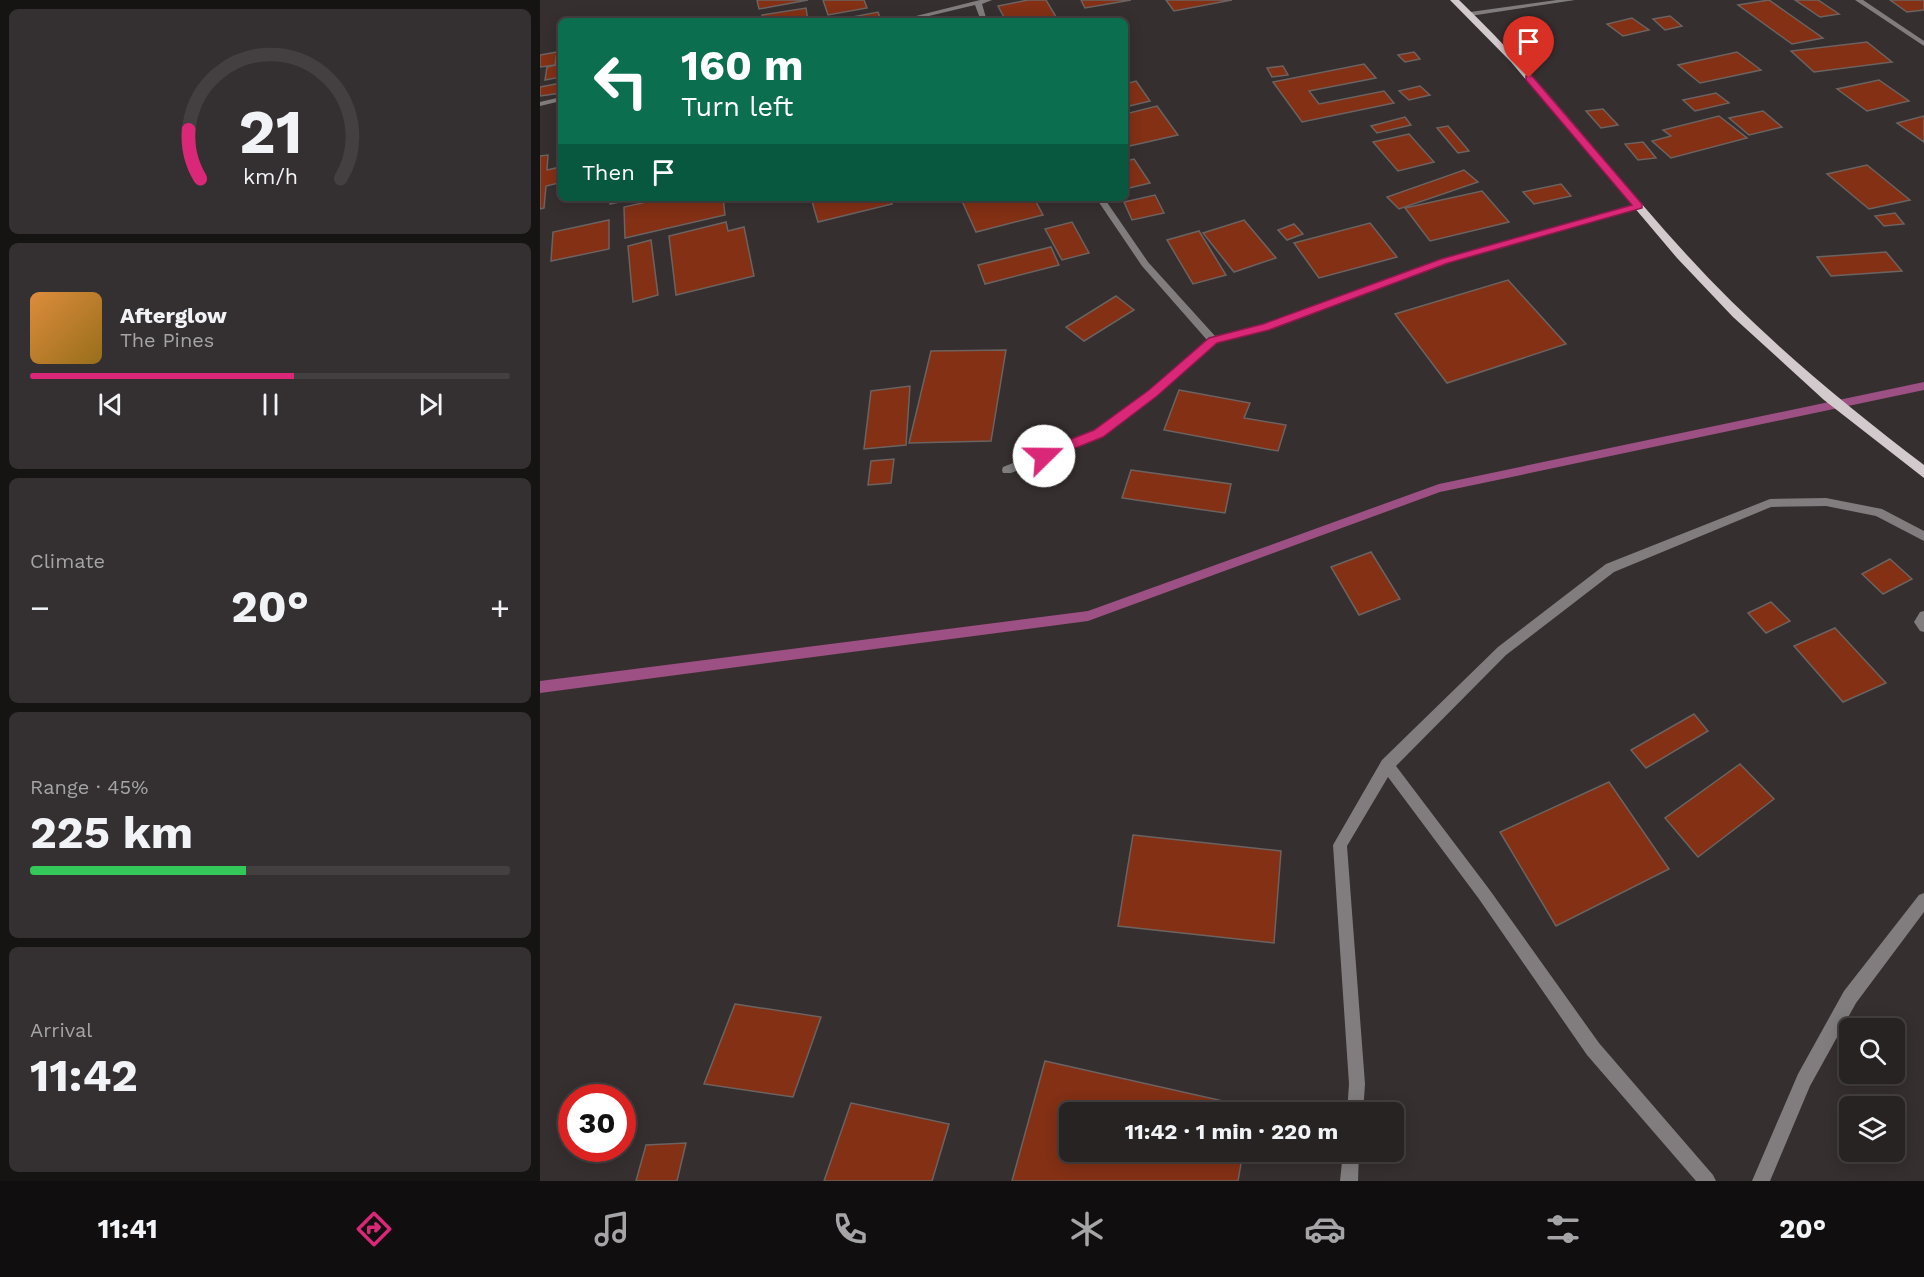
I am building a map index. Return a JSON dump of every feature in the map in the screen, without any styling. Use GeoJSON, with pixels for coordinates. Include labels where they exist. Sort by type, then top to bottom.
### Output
{"type":"FeatureCollection","features":[{"type":"Feature","properties":{"kind":"main road"},"geometry":{"type":"LineString","coordinates":[[1454,0],[1470,14],[1558,110],[1698,273],[1755,332],[1869,430],[1924,473]]}},
{"type":"Feature","properties":{"kind":"street"},"geometry":{"type":"LineString","coordinates":[[912,18],[989,0]]}},
{"type":"Feature","properties":{"kind":"street"},"geometry":{"type":"LineString","coordinates":[[1470,14],[1572,0]]}},
{"type":"Feature","properties":{"kind":"street"},"geometry":{"type":"LineString","coordinates":[[1858,0],[1924,44]]}},
{"type":"Feature","properties":{"kind":"street"},"geometry":{"type":"LineString","coordinates":[[978,3],[983,18]]}},
{"type":"Feature","properties":{"kind":"street"},"geometry":{"type":"LineString","coordinates":[[540,104],[558,100]]}},
{"type":"Feature","properties":{"kind":"street"},"geometry":{"type":"LineString","coordinates":[[1102,201],[1145,264],[1213,340]]}},
{"type":"Feature","properties":{"kind":"street"},"geometry":{"type":"LineString","coordinates":[[1007,470],[1099,434],[1153,393],[1213,340],[1265,328],[1445,261],[1639,206]]}},
{"type":"Feature","properties":{"kind":"street"},"geometry":{"type":"LineString","coordinates":[[1356,1102],[1357,1084],[1340,845],[1387,765],[1503,651],[1610,568],[1770,503],[1826,502],[1878,513],[1924,536]]}},
{"type":"Feature","properties":{"kind":"street"},"geometry":{"type":"LineString","coordinates":[[1924,616],[1920,622],[1924,627]]}},
{"type":"Feature","properties":{"kind":"street"},"geometry":{"type":"LineString","coordinates":[[1387,765],[1485,894],[1593,1049],[1707,1181]]}},
{"type":"Feature","properties":{"kind":"street"},"geometry":{"type":"LineString","coordinates":[[1761,1181],[1804,1080],[1850,997],[1924,900]]}},
{"type":"Feature","properties":{"kind":"street"},"geometry":{"type":"LineString","coordinates":[[1349,1181],[1351,1162]]}},
{"type":"Feature","properties":{"kind":"building"},"geometry":{"type":"Polygon","coordinates":[[[757,0],[808,0],[759,9],[757,0]]]}},
{"type":"Feature","properties":{"kind":"building"},"geometry":{"type":"Polygon","coordinates":[[[823,0],[864,0],[867,8],[828,15],[823,0]]]}},
{"type":"Feature","properties":{"kind":"building"},"geometry":{"type":"Polygon","coordinates":[[[1028,0],[1046,0],[1057,18],[1004,18],[998,6],[1028,0]]]}},
{"type":"Feature","properties":{"kind":"building"},"geometry":{"type":"Polygon","coordinates":[[[1081,0],[1131,0],[1085,8],[1081,0]]]}},
{"type":"Feature","properties":{"kind":"building"},"geometry":{"type":"Polygon","coordinates":[[[1166,0],[1232,0],[1174,11],[1166,0]]]}},
{"type":"Feature","properties":{"kind":"building"},"geometry":{"type":"Polygon","coordinates":[[[1769,0],[1823,38],[1792,44],[1738,5],[1769,0]]]}},
{"type":"Feature","properties":{"kind":"building"},"geometry":{"type":"Polygon","coordinates":[[[1795,0],[1818,0],[1839,14],[1820,17],[1795,0]]]}},
{"type":"Feature","properties":{"kind":"building"},"geometry":{"type":"Polygon","coordinates":[[[1890,0],[1924,0],[1924,10],[1907,12],[1890,0]]]}},
{"type":"Feature","properties":{"kind":"building"},"geometry":{"type":"Polygon","coordinates":[[[806,8],[808,18],[762,18],[762,15],[806,8]]]}},
{"type":"Feature","properties":{"kind":"building"},"geometry":{"type":"Polygon","coordinates":[[[878,12],[880,18],[852,18],[878,12]]]}},
{"type":"Feature","properties":{"kind":"building"},"geometry":{"type":"Polygon","coordinates":[[[1670,16],[1682,26],[1665,30],[1653,19],[1670,16]]]}},
{"type":"Feature","properties":{"kind":"building"},"geometry":{"type":"Polygon","coordinates":[[[1632,18],[1649,30],[1623,36],[1607,24],[1632,18]]]}},
{"type":"Feature","properties":{"kind":"building"},"geometry":{"type":"Polygon","coordinates":[[[1867,42],[1892,62],[1814,72],[1791,51],[1867,42]]]}},
{"type":"Feature","properties":{"kind":"building"},"geometry":{"type":"Polygon","coordinates":[[[557,52],[555,65],[540,67],[540,55],[557,52]]]}},
{"type":"Feature","properties":{"kind":"building"},"geometry":{"type":"Polygon","coordinates":[[[1414,52],[1420,59],[1405,62],[1398,55],[1414,52]]]}},
{"type":"Feature","properties":{"kind":"building"},"geometry":{"type":"Polygon","coordinates":[[[1737,52],[1761,70],[1700,83],[1678,65],[1737,52]]]}},
{"type":"Feature","properties":{"kind":"building"},"geometry":{"type":"Polygon","coordinates":[[[1364,64],[1376,78],[1309,91],[1319,104],[1384,91],[1394,103],[1302,122],[1273,82],[1364,64]]]}},
{"type":"Feature","properties":{"kind":"building"},"geometry":{"type":"Polygon","coordinates":[[[558,65],[558,78],[545,80],[547,67],[558,65]]]}},
{"type":"Feature","properties":{"kind":"building"},"geometry":{"type":"Polygon","coordinates":[[[1283,66],[1288,75],[1272,77],[1267,68],[1283,66]]]}},
{"type":"Feature","properties":{"kind":"building"},"geometry":{"type":"Polygon","coordinates":[[[1879,80],[1909,101],[1867,111],[1837,89],[1879,80]]]}},
{"type":"Feature","properties":{"kind":"building"},"geometry":{"type":"Polygon","coordinates":[[[1136,81],[1150,101],[1128,106],[1128,83],[1136,81]]]}},
{"type":"Feature","properties":{"kind":"building"},"geometry":{"type":"Polygon","coordinates":[[[558,84],[558,93],[540,96],[540,87],[558,84]]]}},
{"type":"Feature","properties":{"kind":"building"},"geometry":{"type":"Polygon","coordinates":[[[1420,86],[1430,95],[1409,100],[1399,91],[1420,86]]]}},
{"type":"Feature","properties":{"kind":"building"},"geometry":{"type":"Polygon","coordinates":[[[1716,93],[1729,103],[1695,111],[1683,100],[1716,93]]]}},
{"type":"Feature","properties":{"kind":"building"},"geometry":{"type":"Polygon","coordinates":[[[1157,106],[1178,135],[1128,146],[1128,113],[1157,106]]]}},
{"type":"Feature","properties":{"kind":"building"},"geometry":{"type":"Polygon","coordinates":[[[1603,109],[1618,125],[1601,128],[1586,111],[1603,109]]]}},
{"type":"Feature","properties":{"kind":"building"},"geometry":{"type":"Polygon","coordinates":[[[1763,111],[1782,127],[1749,135],[1729,118],[1763,111]]]}},
{"type":"Feature","properties":{"kind":"building"},"geometry":{"type":"Polygon","coordinates":[[[1719,116],[1747,138],[1671,158],[1652,141],[1671,136],[1663,130],[1719,116]]]}},
{"type":"Feature","properties":{"kind":"building"},"geometry":{"type":"Polygon","coordinates":[[[1924,116],[1924,142],[1897,123],[1924,116]]]}},
{"type":"Feature","properties":{"kind":"building"},"geometry":{"type":"Polygon","coordinates":[[[1405,117],[1411,125],[1377,133],[1371,126],[1405,117]]]}},
{"type":"Feature","properties":{"kind":"building"},"geometry":{"type":"Polygon","coordinates":[[[1448,126],[1469,151],[1458,153],[1437,128],[1448,126]]]}},
{"type":"Feature","properties":{"kind":"building"},"geometry":{"type":"Polygon","coordinates":[[[1409,134],[1434,162],[1398,171],[1373,142],[1409,134]]]}},
{"type":"Feature","properties":{"kind":"building"},"geometry":{"type":"Polygon","coordinates":[[[1643,142],[1656,158],[1638,160],[1625,144],[1643,142]]]}},
{"type":"Feature","properties":{"kind":"building"},"geometry":{"type":"Polygon","coordinates":[[[548,155],[547,170],[558,167],[558,183],[546,186],[544,208],[540,209],[540,156],[548,155]]]}},
{"type":"Feature","properties":{"kind":"building"},"geometry":{"type":"Polygon","coordinates":[[[1134,159],[1150,183],[1128,188],[1128,160],[1134,159]]]}},
{"type":"Feature","properties":{"kind":"building"},"geometry":{"type":"Polygon","coordinates":[[[1867,165],[1910,200],[1869,209],[1827,174],[1867,165]]]}},
{"type":"Feature","properties":{"kind":"building"},"geometry":{"type":"Polygon","coordinates":[[[1464,170],[1478,182],[1399,209],[1387,197],[1464,170]]]}},
{"type":"Feature","properties":{"kind":"building"},"geometry":{"type":"Polygon","coordinates":[[[1561,184],[1571,196],[1534,204],[1523,192],[1561,184]]]}},
{"type":"Feature","properties":{"kind":"building"},"geometry":{"type":"Polygon","coordinates":[[[1482,191],[1509,222],[1430,241],[1405,208],[1482,191]]]}},
{"type":"Feature","properties":{"kind":"building"},"geometry":{"type":"Polygon","coordinates":[[[1155,195],[1164,213],[1132,220],[1124,202],[1155,195]]]}},
{"type":"Feature","properties":{"kind":"building"},"geometry":{"type":"Polygon","coordinates":[[[651,201],[723,201],[725,215],[625,238],[624,207],[651,201]]]}},
{"type":"Feature","properties":{"kind":"building"},"geometry":{"type":"Polygon","coordinates":[[[812,201],[891,201],[892,204],[818,222],[812,201]]]}},
{"type":"Feature","properties":{"kind":"building"},"geometry":{"type":"Polygon","coordinates":[[[962,201],[1036,201],[1043,215],[976,232],[962,201]]]}},
{"type":"Feature","properties":{"kind":"building"},"geometry":{"type":"Polygon","coordinates":[[[1895,213],[1904,224],[1884,226],[1875,216],[1895,213]]]}},
{"type":"Feature","properties":{"kind":"building"},"geometry":{"type":"Polygon","coordinates":[[[609,220],[609,249],[551,261],[553,232],[609,220]]]}},
{"type":"Feature","properties":{"kind":"building"},"geometry":{"type":"Polygon","coordinates":[[[1244,220],[1276,258],[1234,272],[1203,233],[1244,220]]]}},
{"type":"Feature","properties":{"kind":"building"},"geometry":{"type":"Polygon","coordinates":[[[726,222],[728,231],[744,227],[754,276],[676,295],[669,236],[726,222]]]}},
{"type":"Feature","properties":{"kind":"building"},"geometry":{"type":"Polygon","coordinates":[[[1072,222],[1089,253],[1062,260],[1045,229],[1072,222]]]}},
{"type":"Feature","properties":{"kind":"building"},"geometry":{"type":"Polygon","coordinates":[[[1370,223],[1397,257],[1319,278],[1294,243],[1370,223]]]}},
{"type":"Feature","properties":{"kind":"building"},"geometry":{"type":"Polygon","coordinates":[[[1294,224],[1303,234],[1287,240],[1278,230],[1294,224]]]}},
{"type":"Feature","properties":{"kind":"building"},"geometry":{"type":"Polygon","coordinates":[[[1199,231],[1226,275],[1193,284],[1167,240],[1199,231]]]}},
{"type":"Feature","properties":{"kind":"building"},"geometry":{"type":"Polygon","coordinates":[[[651,240],[658,295],[633,302],[628,246],[651,240]]]}},
{"type":"Feature","properties":{"kind":"building"},"geometry":{"type":"Polygon","coordinates":[[[1051,247],[1059,265],[985,284],[978,265],[1051,247]]]}},
{"type":"Feature","properties":{"kind":"building"},"geometry":{"type":"Polygon","coordinates":[[[1886,252],[1902,271],[1831,276],[1817,257],[1886,252]]]}},
{"type":"Feature","properties":{"kind":"building"},"geometry":{"type":"Polygon","coordinates":[[[1508,280],[1566,344],[1447,383],[1395,314],[1508,280]]]}},
{"type":"Feature","properties":{"kind":"building"},"geometry":{"type":"Polygon","coordinates":[[[1116,296],[1134,310],[1084,341],[1066,327],[1116,296]]]}},
{"type":"Feature","properties":{"kind":"building"},"geometry":{"type":"Polygon","coordinates":[[[1006,350],[991,441],[909,443],[931,351],[1006,350]]]}},
{"type":"Feature","properties":{"kind":"building"},"geometry":{"type":"Polygon","coordinates":[[[910,386],[906,445],[864,449],[871,391],[910,386]]]}},
{"type":"Feature","properties":{"kind":"building"},"geometry":{"type":"Polygon","coordinates":[[[1179,390],[1250,403],[1244,418],[1286,425],[1278,451],[1164,430],[1179,390]]]}},
{"type":"Feature","properties":{"kind":"building"},"geometry":{"type":"Polygon","coordinates":[[[894,459],[891,483],[868,485],[871,461],[894,459]]]}},
{"type":"Feature","properties":{"kind":"building"},"geometry":{"type":"Polygon","coordinates":[[[1131,470],[1231,484],[1225,513],[1122,498],[1131,470]]]}},
{"type":"Feature","properties":{"kind":"building"},"geometry":{"type":"Polygon","coordinates":[[[1371,552],[1400,599],[1359,615],[1331,567],[1371,552]]]}},
{"type":"Feature","properties":{"kind":"building"},"geometry":{"type":"Polygon","coordinates":[[[1890,559],[1912,579],[1883,594],[1862,574],[1890,559]]]}},
{"type":"Feature","properties":{"kind":"building"},"geometry":{"type":"Polygon","coordinates":[[[1771,602],[1790,621],[1766,633],[1748,613],[1771,602]]]}},
{"type":"Feature","properties":{"kind":"building"},"geometry":{"type":"Polygon","coordinates":[[[1835,628],[1886,683],[1843,702],[1794,646],[1835,628]]]}},
{"type":"Feature","properties":{"kind":"building"},"geometry":{"type":"Polygon","coordinates":[[[1694,714],[1708,731],[1646,768],[1631,750],[1694,714]]]}},
{"type":"Feature","properties":{"kind":"building"},"geometry":{"type":"Polygon","coordinates":[[[1740,764],[1774,799],[1698,857],[1665,818],[1740,764]]]}},
{"type":"Feature","properties":{"kind":"building"},"geometry":{"type":"Polygon","coordinates":[[[1609,782],[1669,869],[1556,926],[1500,832],[1609,782]]]}},
{"type":"Feature","properties":{"kind":"building"},"geometry":{"type":"Polygon","coordinates":[[[1133,835],[1281,851],[1274,943],[1118,926],[1133,835]]]}},
{"type":"Feature","properties":{"kind":"building"},"geometry":{"type":"Polygon","coordinates":[[[735,1004],[821,1017],[793,1097],[704,1084],[735,1004]]]}},
{"type":"Feature","properties":{"kind":"building"},"geometry":{"type":"Polygon","coordinates":[[[1045,1061],[1228,1102],[1059,1102],[1059,1162],[1241,1162],[1238,1181],[1012,1181],[1045,1061]]]}},
{"type":"Feature","properties":{"kind":"building"},"geometry":{"type":"Polygon","coordinates":[[[851,1103],[949,1124],[932,1181],[824,1181],[851,1103]]]}},
{"type":"Feature","properties":{"kind":"building"},"geometry":{"type":"Polygon","coordinates":[[[686,1143],[677,1181],[636,1181],[646,1145],[686,1143]]]}},
{"type":"Feature","properties":{"kind":"waterway"},"geometry":{"type":"LineString","coordinates":[[540,687],[1088,616],[1439,488],[1924,386]]}},
{"type":"Feature","properties":{"kind":"route"},"geometry":{"type":"LineString","coordinates":[[1044,456],[1099,434],[1153,393],[1213,340],[1265,328],[1445,261],[1639,206],[1529,78]]}}]}
